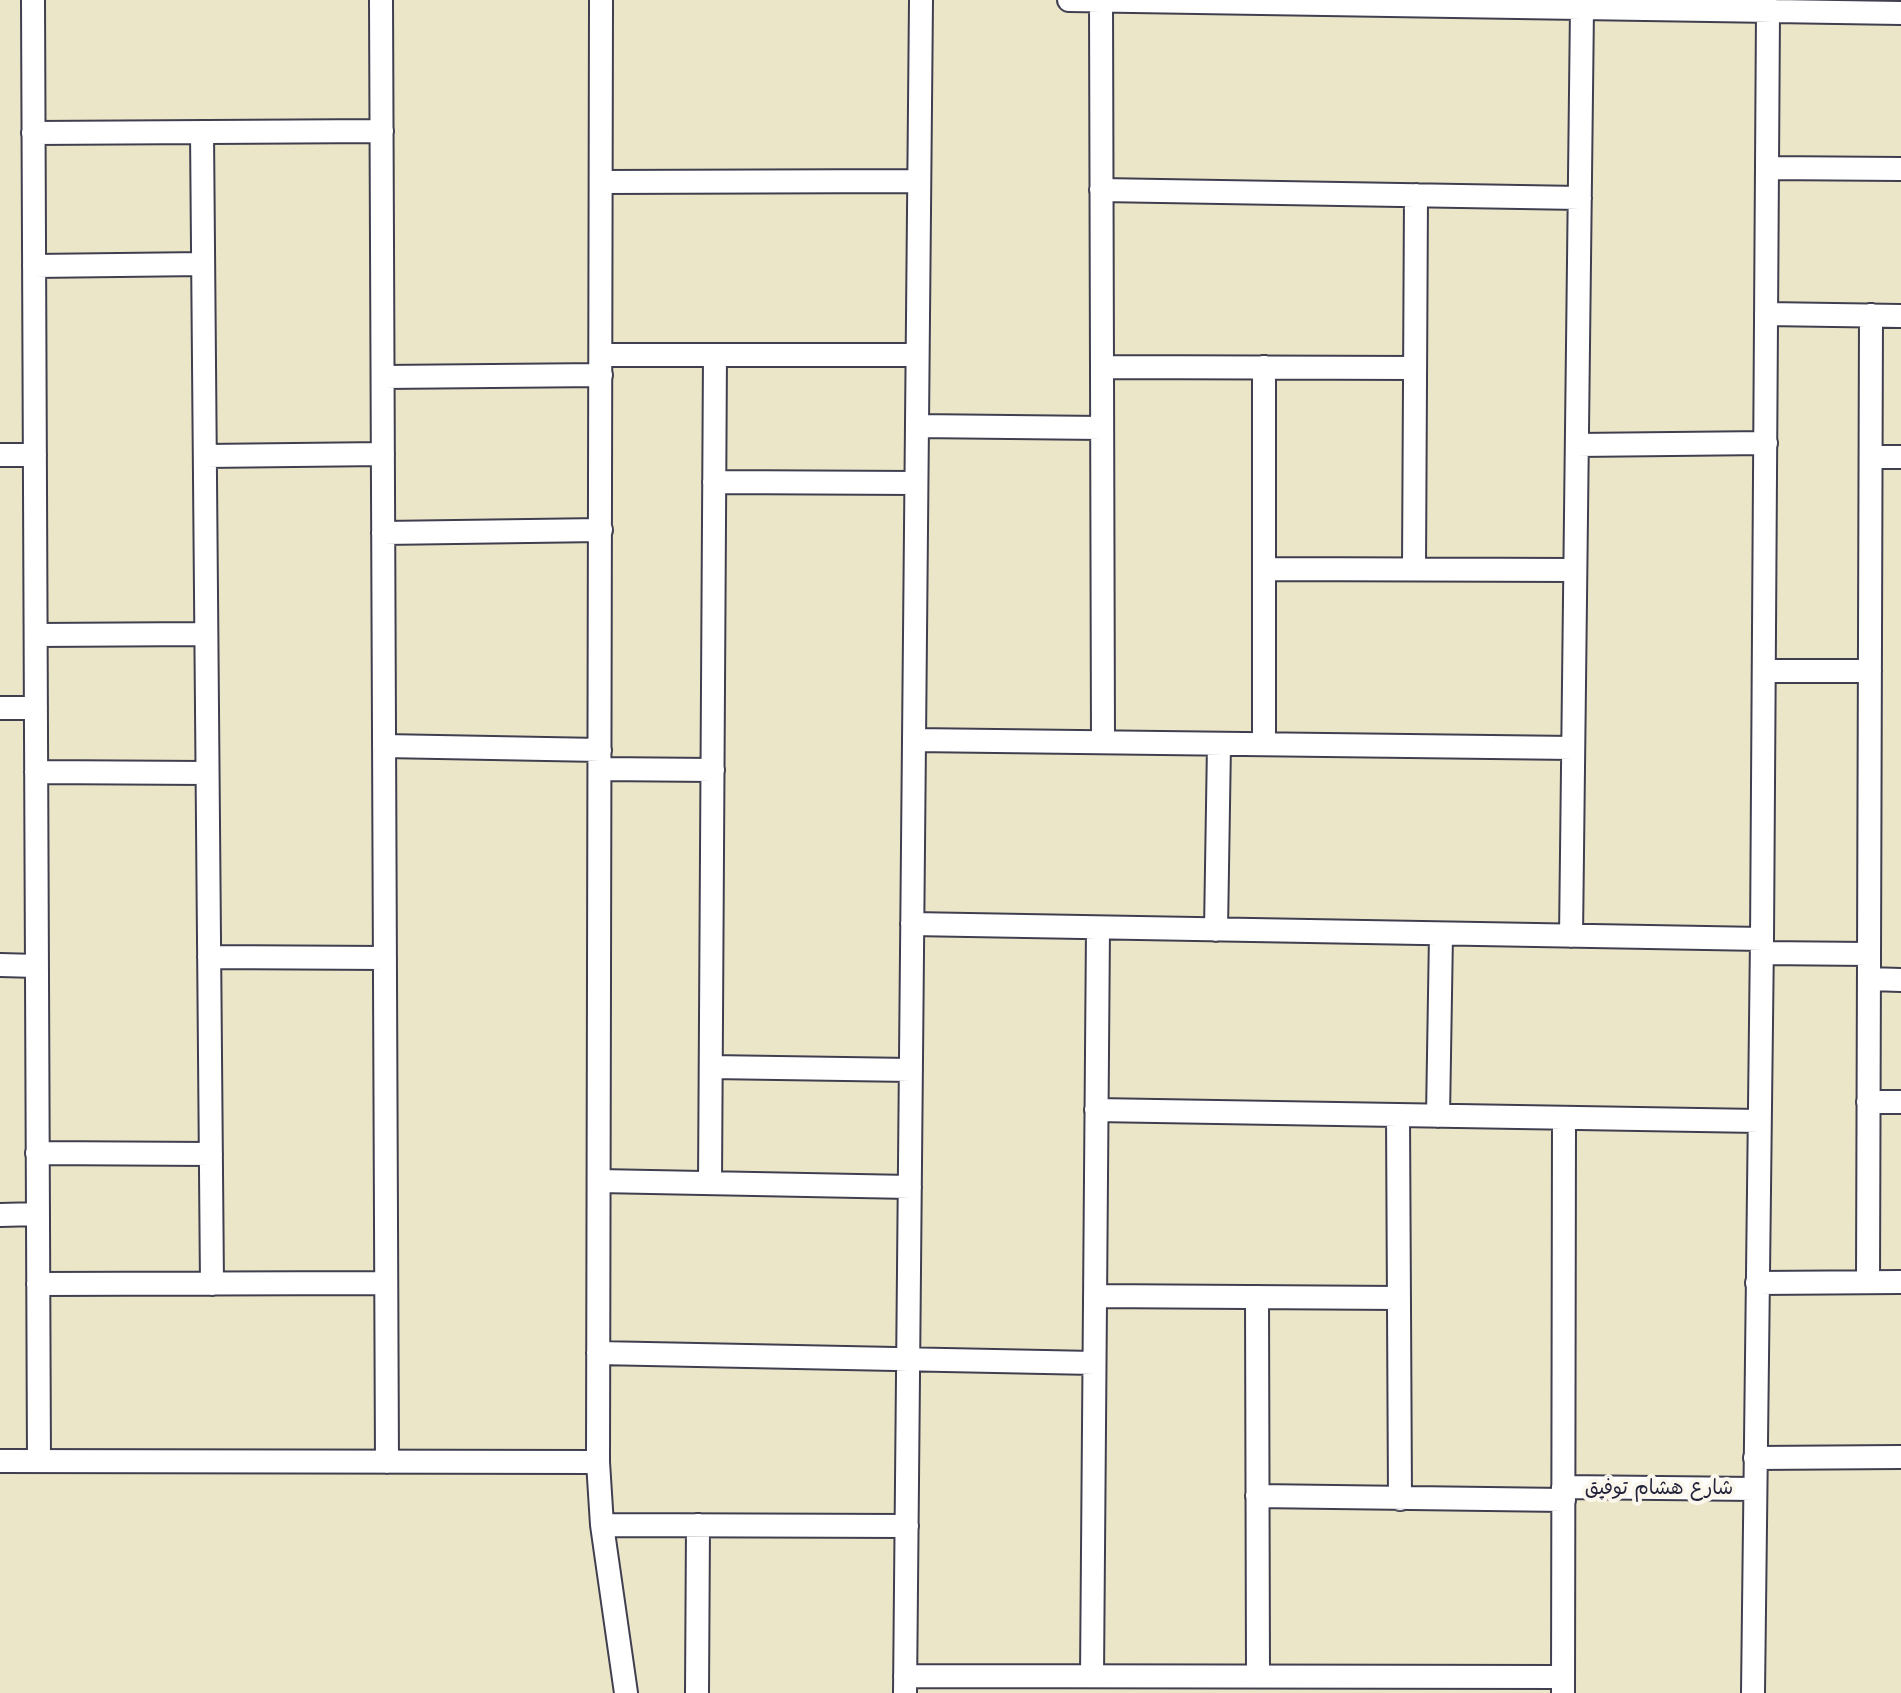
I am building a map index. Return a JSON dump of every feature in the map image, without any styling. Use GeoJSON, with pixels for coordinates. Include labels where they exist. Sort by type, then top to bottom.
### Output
{"type":"FeatureCollection","features":[{"type":"Feature","properties":{"kind":"street"},"geometry":{"type":"LineString","coordinates":[[33,0],[39,1461]]}},
{"type":"Feature","properties":{"kind":"street"},"geometry":{"type":"LineString","coordinates":[[381,0],[387,1462]]}},
{"type":"Feature","properties":{"kind":"street"},"geometry":{"type":"LineString","coordinates":[[601,0],[598,1462],[602,1525],[626,1693]]}},
{"type":"Feature","properties":{"kind":"street"},"geometry":{"type":"LineString","coordinates":[[921,0],[905,1684],[1092,1676],[1211,1685],[1258,1676],[1563,1685],[1564,1118]]}},
{"type":"Feature","properties":{"kind":"street"},"geometry":{"type":"LineString","coordinates":[[1069,0],[1582,8],[1769,4],[1901,13]]}},
{"type":"Feature","properties":{"kind":"street"},"geometry":{"type":"LineString","coordinates":[[1101,1],[1103,742]]}},
{"type":"Feature","properties":{"kind":"street"},"geometry":{"type":"LineString","coordinates":[[1753,1693],[1769,4]]}},
{"type":"Feature","properties":{"kind":"street"},"geometry":{"type":"LineString","coordinates":[[1571,936],[1582,8]]}},
{"type":"Feature","properties":{"kind":"street"},"geometry":{"type":"LineString","coordinates":[[33,133],[382,131]]}},
{"type":"Feature","properties":{"kind":"street"},"geometry":{"type":"LineString","coordinates":[[202,132],[212,1284]]}},
{"type":"Feature","properties":{"kind":"street"},"geometry":{"type":"LineString","coordinates":[[1767,168],[1901,169]]}},
{"type":"Feature","properties":{"kind":"street"},"geometry":{"type":"LineString","coordinates":[[601,182],[919,181]]}},
{"type":"Feature","properties":{"kind":"street"},"geometry":{"type":"LineString","coordinates":[[1101,190],[1580,198]]}},
{"type":"Feature","properties":{"kind":"street"},"geometry":{"type":"LineString","coordinates":[[1414,569],[1416,195]]}},
{"type":"Feature","properties":{"kind":"street"},"geometry":{"type":"LineString","coordinates":[[34,266],[203,264]]}},
{"type":"Feature","properties":{"kind":"street"},"geometry":{"type":"LineString","coordinates":[[1766,314],[1901,316]]}},
{"type":"Feature","properties":{"kind":"street"},"geometry":{"type":"LineString","coordinates":[[1868,1282],[1871,315]]}},
{"type":"Feature","properties":{"kind":"street"},"geometry":{"type":"LineString","coordinates":[[383,377],[601,365],[715,355],[917,355]]}},
{"type":"Feature","properties":{"kind":"street"},"geometry":{"type":"LineString","coordinates":[[710,1183],[715,355]]}},
{"type":"Feature","properties":{"kind":"street"},"geometry":{"type":"LineString","coordinates":[[1102,367],[1415,368]]}},
{"type":"Feature","properties":{"kind":"street"},"geometry":{"type":"LineString","coordinates":[[1264,367],[1264,744]]}},
{"type":"Feature","properties":{"kind":"street"},"geometry":{"type":"LineString","coordinates":[[917,426],[1102,428]]}},
{"type":"Feature","properties":{"kind":"street"},"geometry":{"type":"LineString","coordinates":[[1577,445],[1766,443]]}},
{"type":"Feature","properties":{"kind":"street"},"geometry":{"type":"LineString","coordinates":[[205,456],[383,454]]}},
{"type":"Feature","properties":{"kind":"street"},"geometry":{"type":"LineString","coordinates":[[0,455],[35,455]]}},
{"type":"Feature","properties":{"kind":"street"},"geometry":{"type":"LineString","coordinates":[[1871,457],[1901,457]]}},
{"type":"Feature","properties":{"kind":"street"},"geometry":{"type":"LineString","coordinates":[[714,482],[916,483]]}},
{"type":"Feature","properties":{"kind":"street"},"geometry":{"type":"LineString","coordinates":[[383,533],[601,530]]}},
{"type":"Feature","properties":{"kind":"street"},"geometry":{"type":"LineString","coordinates":[[1264,569],[1575,570]]}},
{"type":"Feature","properties":{"kind":"street"},"geometry":{"type":"LineString","coordinates":[[36,635],[206,634]]}},
{"type":"Feature","properties":{"kind":"street"},"geometry":{"type":"LineString","coordinates":[[1764,671],[1870,671]]}},
{"type":"Feature","properties":{"kind":"street"},"geometry":{"type":"LineString","coordinates":[[0,708],[36,708]]}},
{"type":"Feature","properties":{"kind":"street"},"geometry":{"type":"LineString","coordinates":[[914,740],[1573,748]]}},
{"type":"Feature","properties":{"kind":"street"},"geometry":{"type":"LineString","coordinates":[[1216,930],[1219,744]]}},
{"type":"Feature","properties":{"kind":"street"},"geometry":{"type":"LineString","coordinates":[[384,746],[600,759],[713,770]]}},
{"type":"Feature","properties":{"kind":"street"},"geometry":{"type":"LineString","coordinates":[[36,772],[207,773]]}},
{"type":"Feature","properties":{"kind":"street"},"geometry":{"type":"LineString","coordinates":[[912,924],[1571,936],[1869,954]]}},
{"type":"Feature","properties":{"kind":"street"},"geometry":{"type":"LineString","coordinates":[[1092,1676],[1098,928]]}},
{"type":"Feature","properties":{"kind":"street"},"geometry":{"type":"LineString","coordinates":[[1438,1116],[1441,934]]}},
{"type":"Feature","properties":{"kind":"street"},"geometry":{"type":"LineString","coordinates":[[209,957],[385,958]]}},
{"type":"Feature","properties":{"kind":"street"},"geometry":{"type":"LineString","coordinates":[[0,965],[37,966]]}},
{"type":"Feature","properties":{"kind":"street"},"geometry":{"type":"LineString","coordinates":[[1869,979],[1901,980]]}},
{"type":"Feature","properties":{"kind":"street"},"geometry":{"type":"LineString","coordinates":[[711,1067],[911,1070]]}},
{"type":"Feature","properties":{"kind":"street"},"geometry":{"type":"LineString","coordinates":[[1868,1102],[1901,1102]]}},
{"type":"Feature","properties":{"kind":"street"},"geometry":{"type":"LineString","coordinates":[[1096,1110],[1759,1121]]}},
{"type":"Feature","properties":{"kind":"street"},"geometry":{"type":"LineString","coordinates":[[1398,1115],[1400,1499]]}},
{"type":"Feature","properties":{"kind":"street"},"geometry":{"type":"LineString","coordinates":[[37,1153],[211,1154]]}},
{"type":"Feature","properties":{"kind":"street"},"geometry":{"type":"LineString","coordinates":[[599,1181],[910,1187]]}},
{"type":"Feature","properties":{"kind":"street"},"geometry":{"type":"LineString","coordinates":[[0,1215],[38,1214]]}},
{"type":"Feature","properties":{"kind":"street"},"geometry":{"type":"LineString","coordinates":[[1757,1283],[1901,1282]]}},
{"type":"Feature","properties":{"kind":"street"},"geometry":{"type":"LineString","coordinates":[[38,1284],[386,1283]]}},
{"type":"Feature","properties":{"kind":"street"},"geometry":{"type":"LineString","coordinates":[[1095,1296],[1399,1298]]}},
{"type":"Feature","properties":{"kind":"street"},"geometry":{"type":"LineString","coordinates":[[1257,1297],[1258,1676]]}},
{"type":"Feature","properties":{"kind":"street"},"geometry":{"type":"LineString","coordinates":[[598,1353],[1094,1363]]}},
{"type":"Feature","properties":{"kind":"street"},"geometry":{"type":"LineString","coordinates":[[1755,1458],[1901,1457]]}},
{"type":"Feature","properties":{"kind":"street"},"geometry":{"type":"LineString","coordinates":[[0,1461],[598,1462]]}},
{"type":"Feature","properties":{"kind":"street","name":"شارع هشام توفيق"},"geometry":{"type":"LineString","coordinates":[[1257,1496],[1400,1499],[1755,1489]]}},
{"type":"Feature","properties":{"kind":"street"},"geometry":{"type":"LineString","coordinates":[[602,1525],[907,1526]]}},
{"type":"Feature","properties":{"kind":"street"},"geometry":{"type":"LineString","coordinates":[[697,1693],[698,1525]]}}]}
